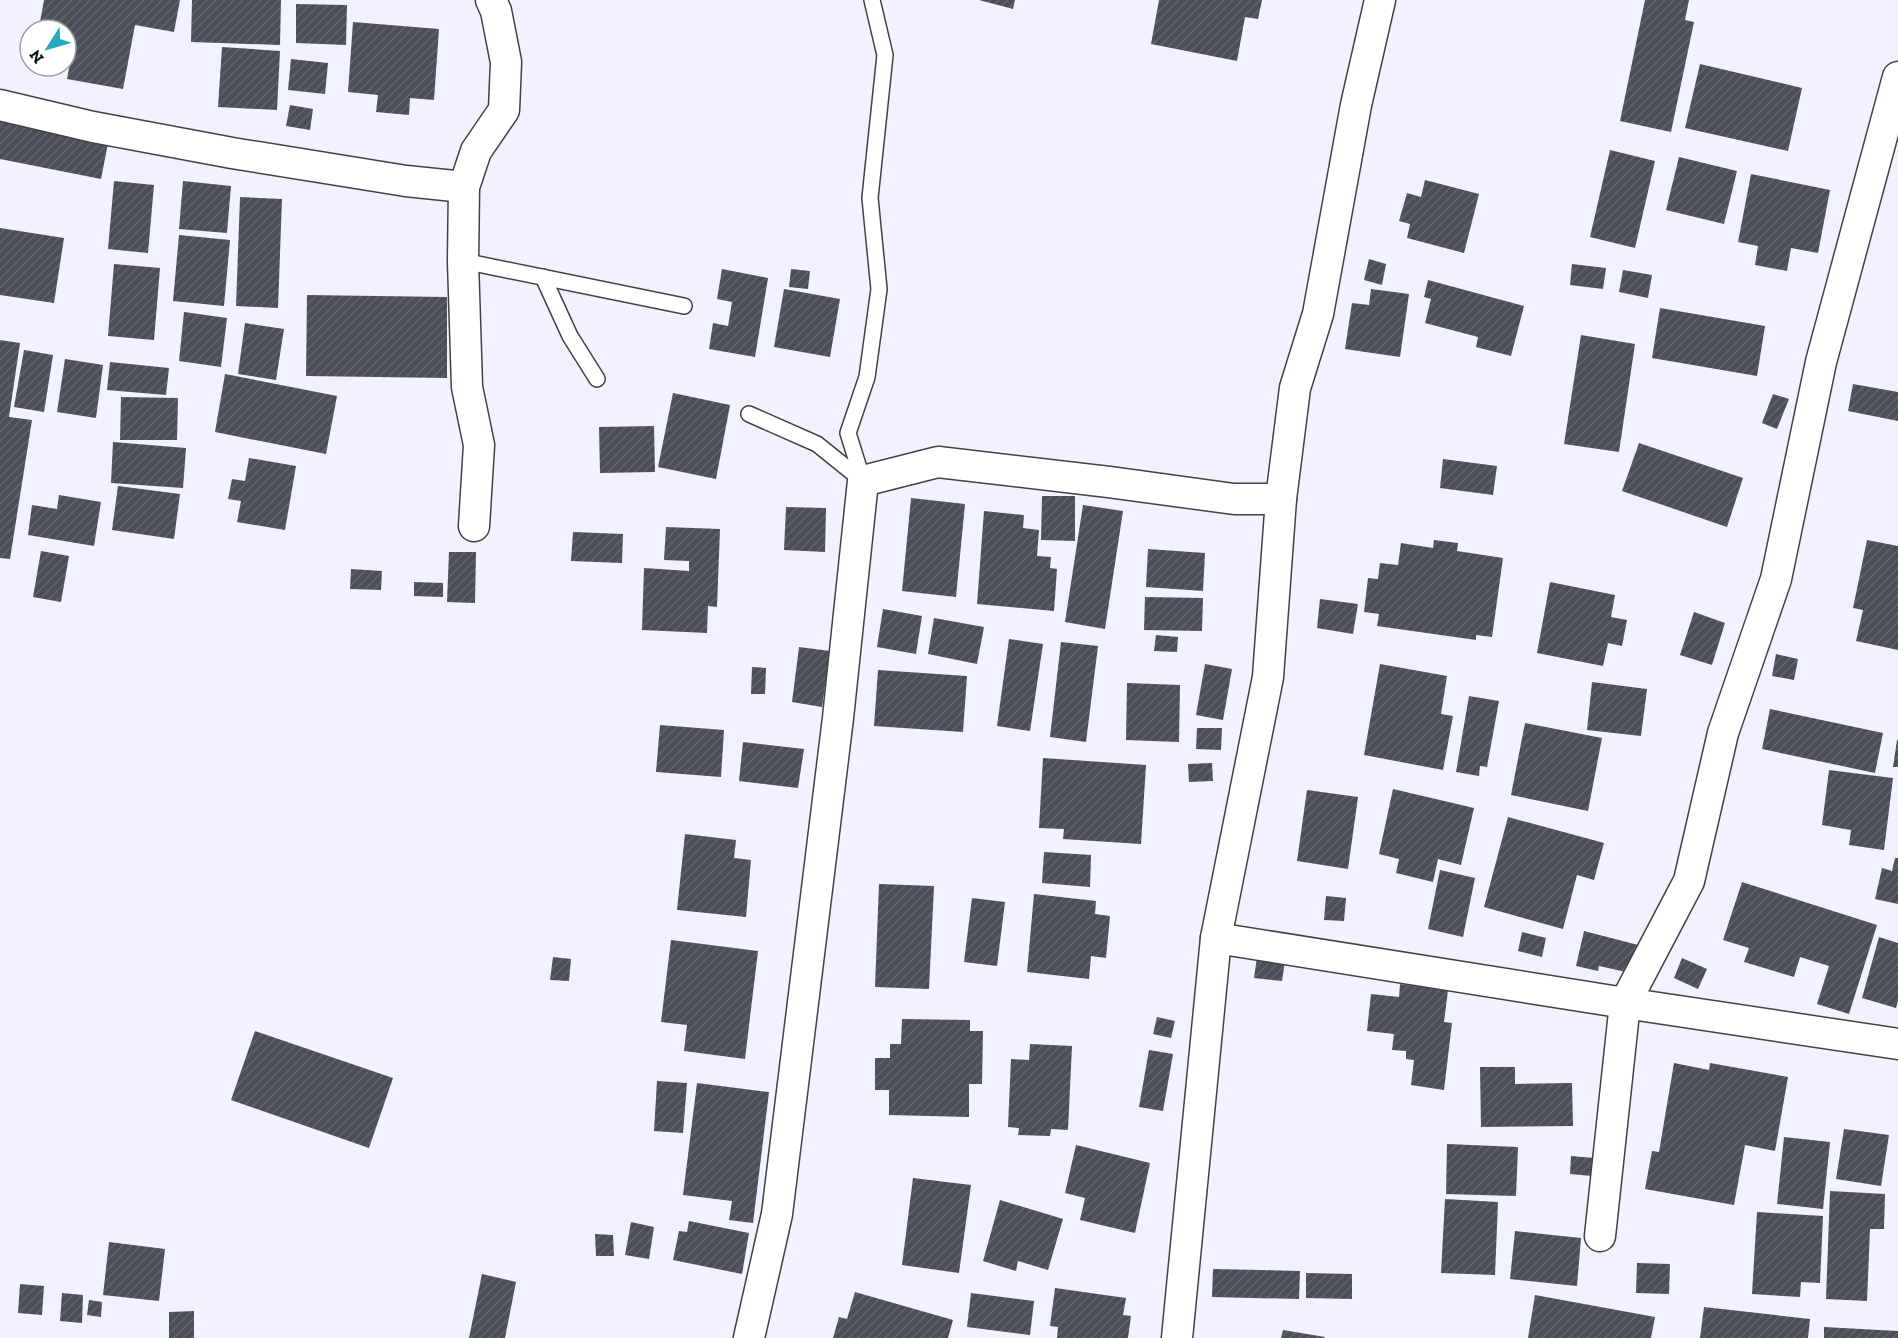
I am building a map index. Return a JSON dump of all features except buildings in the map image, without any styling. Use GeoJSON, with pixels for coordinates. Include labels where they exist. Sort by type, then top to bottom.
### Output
{"type":"FeatureCollection","features":[{"type":"Feature","properties":{"kind":"street"},"geometry":{"type":"LineString","coordinates":[[474,526],[479,445],[467,387],[463,261],[464,188],[476,152],[504,110],[506,62],[496,11],[491,0]]}},
{"type":"Feature","properties":{"kind":"street"},"geometry":{"type":"LineString","coordinates":[[1177,1338],[1216,938],[1268,677],[1281,499],[1295,388],[1318,314],[1356,105],[1380,0]]}},
{"type":"Feature","properties":{"kind":"street"},"geometry":{"type":"LineString","coordinates":[[1600,1236],[1625,1003],[1689,881],[1724,733],[1776,579],[1821,362],[1898,77]]}},
{"type":"Feature","properties":{"kind":"street"},"geometry":{"type":"LineString","coordinates":[[0,105],[93,127],[232,153],[464,188]]}},
{"type":"Feature","properties":{"kind":"street"},"geometry":{"type":"LineString","coordinates":[[749,1338],[777,1214],[838,718],[863,481],[938,462],[1234,499],[1281,499]]}},
{"type":"Feature","properties":{"kind":"street"},"geometry":{"type":"LineString","coordinates":[[1216,938],[1898,1044]]}},
{"type":"Feature","properties":{"kind":"lane"},"geometry":{"type":"LineString","coordinates":[[863,481],[848,434],[867,377],[879,290],[870,198],[885,55],[872,0]]}},
{"type":"Feature","properties":{"kind":"lane"},"geometry":{"type":"LineString","coordinates":[[463,261],[684,306]]}},
{"type":"Feature","properties":{"kind":"lane"},"geometry":{"type":"LineString","coordinates":[[543,277],[570,336],[597,379]]}},
{"type":"Feature","properties":{"kind":"lane"},"geometry":{"type":"LineString","coordinates":[[749,414],[817,444],[863,481]]}}]}
